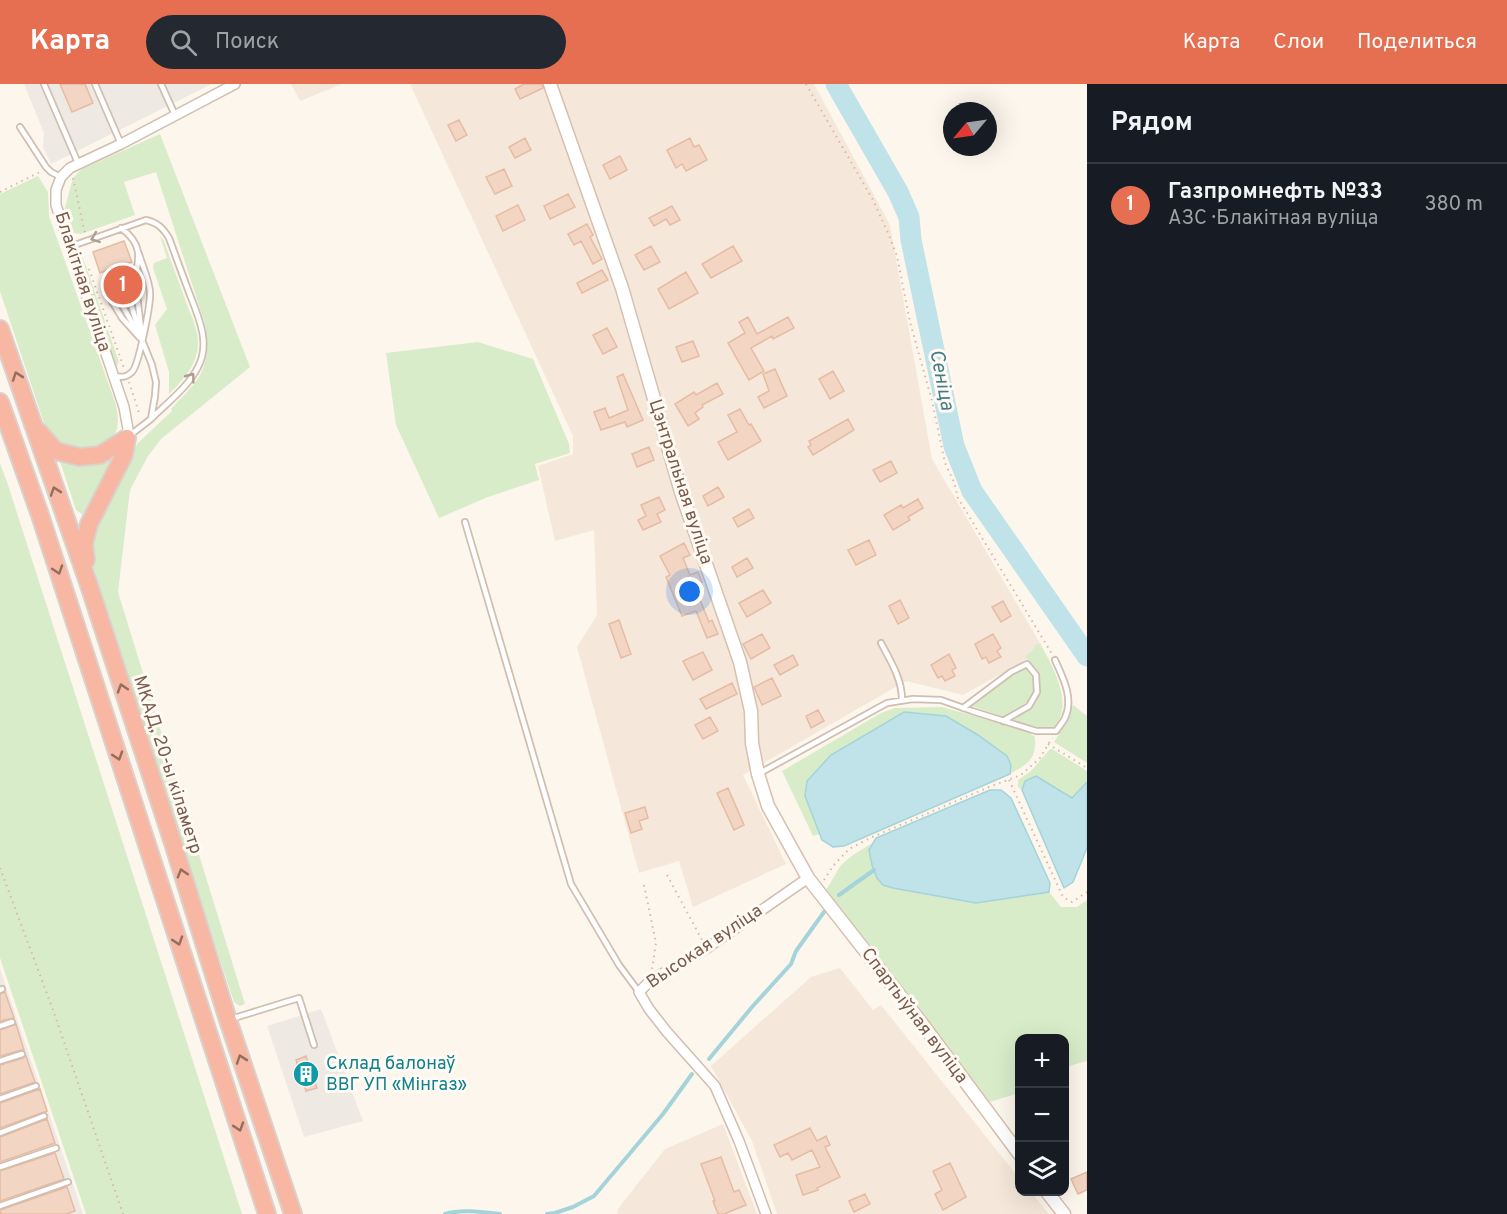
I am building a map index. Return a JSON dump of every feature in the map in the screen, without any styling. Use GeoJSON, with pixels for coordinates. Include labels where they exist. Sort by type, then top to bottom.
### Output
{"type":"FeatureCollection","features":[{"type":"Feature","properties":{"kind":"highway","name":"МКАД, 20-ы кіламетр"},"geometry":{"type":"LineString","coordinates":[[0,329],[88,585],[293,1214]]}},
{"type":"Feature","properties":{"kind":"highway"},"geometry":{"type":"LineString","coordinates":[[0,402],[40,515],[267,1214]]}},
{"type":"Feature","properties":{"kind":"highway"},"geometry":{"type":"LineString","coordinates":[[32,423],[56,451],[67,455],[80,457],[100,455],[127,438]]}},
{"type":"Feature","properties":{"kind":"highway"},"geometry":{"type":"LineString","coordinates":[[88,585],[84,544],[90,524],[124,455],[127,438]]}},
{"type":"Feature","properties":{"kind":"street"},"geometry":{"type":"LineString","coordinates":[[61,177],[74,166],[235,84]]}},
{"type":"Feature","properties":{"kind":"street","name":"Цэнтральная вуліца"},"geometry":{"type":"LineString","coordinates":[[550,84],[622,288],[681,492],[740,662],[751,711],[752,744],[768,806],[808,878]]}},
{"type":"Feature","properties":{"kind":"street","name":"Блакітная вуліца"},"geometry":{"type":"LineString","coordinates":[[61,177],[56,190],[56,205],[124,407],[128,429],[127,438]]}},
{"type":"Feature","properties":{"kind":"street","name":"Высокая вуліца"},"geometry":{"type":"LineString","coordinates":[[766,1214],[739,1141],[714,1086],[667,1032],[639,992],[650,981],[707,948],[808,878]]}},
{"type":"Feature","properties":{"kind":"street","name":"Спартыўная вуліца"},"geometry":{"type":"LineString","coordinates":[[808,878],[1015,1148]]}},
{"type":"Feature","properties":{"kind":"street"},"geometry":{"type":"LineString","coordinates":[[1051,1196],[1064,1214]]}},
{"type":"Feature","properties":{"kind":"lane"},"geometry":{"type":"LineString","coordinates":[[44,84],[74,166]]}},
{"type":"Feature","properties":{"kind":"lane"},"geometry":{"type":"LineString","coordinates":[[95,84],[121,144]]}},
{"type":"Feature","properties":{"kind":"lane"},"geometry":{"type":"LineString","coordinates":[[161,84],[175,115]]}},
{"type":"Feature","properties":{"kind":"lane"},"geometry":{"type":"LineString","coordinates":[[20,127],[46,167],[61,177]]}},
{"type":"Feature","properties":{"kind":"lane"},"geometry":{"type":"LineString","coordinates":[[69,247],[146,220],[157,223],[169,238],[201,325],[203,354],[199,367],[191,380],[127,438]]}},
{"type":"Feature","properties":{"kind":"lane"},"geometry":{"type":"LineString","coordinates":[[113,375],[121,378],[127,376],[136,365],[151,292],[135,242],[121,228]]}},
{"type":"Feature","properties":{"kind":"lane"},"geometry":{"type":"LineString","coordinates":[[134,282],[139,254]]}},
{"type":"Feature","properties":{"kind":"lane"},"geometry":{"type":"LineString","coordinates":[[123,274],[137,268]]}},
{"type":"Feature","properties":{"kind":"lane"},"geometry":{"type":"LineString","coordinates":[[109,290],[108,285],[113,278]]}},
{"type":"Feature","properties":{"kind":"lane"},"geometry":{"type":"LineString","coordinates":[[137,295],[142,340]]}},
{"type":"Feature","properties":{"kind":"lane"},"geometry":{"type":"LineString","coordinates":[[129,298],[156,382],[151,418]]}},
{"type":"Feature","properties":{"kind":"lane"},"geometry":{"type":"LineString","coordinates":[[120,301],[142,340]]}},
{"type":"Feature","properties":{"kind":"lane"},"geometry":{"type":"LineString","coordinates":[[112,303],[142,340]]}},
{"type":"Feature","properties":{"kind":"lane"},"geometry":{"type":"LineString","coordinates":[[465,522],[571,884],[619,964],[639,992]]}},
{"type":"Feature","properties":{"kind":"lane"},"geometry":{"type":"LineString","coordinates":[[881,643],[898,675],[902,700]]}},
{"type":"Feature","properties":{"kind":"lane"},"geometry":{"type":"LineString","coordinates":[[758,774],[887,703],[902,700],[941,700],[1036,731],[1056,731],[1065,718],[1069,702],[1065,682],[1055,660]]}},
{"type":"Feature","properties":{"kind":"lane"},"geometry":{"type":"LineString","coordinates":[[963,708],[1011,672],[1027,664],[1036,675],[1036,692],[1029,706],[1003,721]]}},
{"type":"Feature","properties":{"kind":"lane"},"geometry":{"type":"LineString","coordinates":[[228,1020],[299,998],[314,1045]]}},
{"type":"Feature","properties":{"kind":"lane"},"geometry":{"type":"LineString","coordinates":[[0,1026],[12,1022]]}},
{"type":"Feature","properties":{"kind":"lane"},"geometry":{"type":"LineString","coordinates":[[0,1061],[22,1053]]}},
{"type":"Feature","properties":{"kind":"lane"},"geometry":{"type":"LineString","coordinates":[[0,1099],[36,1086]]}},
{"type":"Feature","properties":{"kind":"lane"},"geometry":{"type":"LineString","coordinates":[[0,1133],[44,1116]]}},
{"type":"Feature","properties":{"kind":"lane"},"geometry":{"type":"LineString","coordinates":[[0,1167],[56,1148]]}},
{"type":"Feature","properties":{"kind":"lane"},"geometry":{"type":"LineString","coordinates":[[0,1206],[68,1182]]}},
{"type":"Feature","properties":{"kind":"path"},"geometry":{"type":"LineString","coordinates":[[806,84],[873,200],[897,256],[910,322],[932,401],[945,464],[954,482],[958,498],[1055,660]]}},
{"type":"Feature","properties":{"kind":"path"},"geometry":{"type":"LineString","coordinates":[[74,166],[85,242]]}},
{"type":"Feature","properties":{"kind":"path"},"geometry":{"type":"LineString","coordinates":[[88,264],[122,361]]}},
{"type":"Feature","properties":{"kind":"path"},"geometry":{"type":"LineString","coordinates":[[130,387],[140,416]]}},
{"type":"Feature","properties":{"kind":"path"},"geometry":{"type":"LineString","coordinates":[[817,889],[832,866],[849,849],[881,833],[1022,775],[1040,758],[1056,731]]}},
{"type":"Feature","properties":{"kind":"path"},"geometry":{"type":"LineString","coordinates":[[1048,744],[1087,768]]}},
{"type":"Feature","properties":{"kind":"path"},"geometry":{"type":"LineString","coordinates":[[1009,780],[1063,897],[1072,902],[1087,892]]}},
{"type":"Feature","properties":{"kind":"path"},"geometry":{"type":"LineString","coordinates":[[0,868],[53,1010],[123,1214]]}},
{"type":"Feature","properties":{"kind":"path"},"geometry":{"type":"LineString","coordinates":[[667,875],[707,948]]}},
{"type":"Feature","properties":{"kind":"path"},"geometry":{"type":"LineString","coordinates":[[644,885],[656,943],[650,981]]}},
{"type":"Feature","properties":{"kind":"shaded area"},"geometry":{"type":"Polygon","coordinates":[[[24,84],[212,84],[51,164],[43,147],[44,133],[24,84]]]}},
{"type":"Feature","properties":{"kind":"shaded area"},"geometry":{"type":"Polygon","coordinates":[[[291,84],[342,84],[300,101],[291,84]]]}},
{"type":"Feature","properties":{"kind":"shaded area"},"geometry":{"type":"Polygon","coordinates":[[[410,84],[814,84],[890,225],[932,459],[1044,650],[963,695],[906,681],[743,775],[786,864],[693,907],[679,861],[639,873],[577,647],[597,615],[594,530],[555,541],[538,466],[573,454],[573,436],[410,84]]]}},
{"type":"Feature","properties":{"kind":"shaded area"},"geometry":{"type":"Polygon","coordinates":[[[840,968],[873,1010],[881,1005],[1015,1173],[1015,1196],[1034,1196],[1049,1214],[777,1214],[752,1141],[711,1066],[811,977],[840,968]]]}},
{"type":"Feature","properties":{"kind":"shaded area"},"geometry":{"type":"Polygon","coordinates":[[[0,969],[83,1214],[0,1214],[0,969]]]}},
{"type":"Feature","properties":{"kind":"shaded area"},"geometry":{"type":"Polygon","coordinates":[[[321,1009],[363,1121],[304,1137],[267,1026],[321,1009]]]}},
{"type":"Feature","properties":{"kind":"shaded area"},"geometry":{"type":"Polygon","coordinates":[[[723,1124],[757,1214],[618,1214],[617,1210],[665,1149],[723,1124]]]}},
{"type":"Feature","properties":{"kind":"green space"},"geometry":{"type":"Polygon","coordinates":[[[160,134],[250,367],[161,439],[148,456],[130,490],[118,592],[245,1004],[240,1006],[234,1002],[184,851],[91,554],[93,532],[126,460],[138,443],[172,411],[171,409],[199,377],[206,357],[206,335],[204,321],[156,172],[124,182],[135,215],[81,234],[68,230],[63,215],[73,178],[82,169],[160,134]]]}},
{"type":"Feature","properties":{"kind":"green space"},"geometry":{"type":"Polygon","coordinates":[[[38,176],[48,192],[49,216],[116,405],[118,425],[114,436],[98,448],[87,451],[70,450],[49,438],[0,291],[0,194],[38,176]]]}},
{"type":"Feature","properties":{"kind":"green space"},"geometry":{"type":"Polygon","coordinates":[[[160,236],[164,241],[194,322],[198,343],[193,365],[169,394],[169,372],[155,325],[167,309],[153,268],[154,263],[167,258],[160,236]]]}},
{"type":"Feature","properties":{"kind":"green space"},"geometry":{"type":"Polygon","coordinates":[[[81,252],[119,362],[116,367],[78,259],[81,252]]]}},
{"type":"Feature","properties":{"kind":"green space"},"geometry":{"type":"Polygon","coordinates":[[[478,342],[533,359],[569,444],[570,453],[535,464],[539,480],[488,497],[439,518],[396,425],[386,353],[478,342]]]}},
{"type":"Feature","properties":{"kind":"green space"},"geometry":{"type":"Polygon","coordinates":[[[119,453],[91,513],[83,515],[76,510],[59,458],[76,465],[90,466],[104,462],[119,453]]]}},
{"type":"Feature","properties":{"kind":"green space"},"geometry":{"type":"Polygon","coordinates":[[[0,463],[242,1214],[86,1214],[0,958],[0,463]]]}},
{"type":"Feature","properties":{"kind":"green space"},"geometry":{"type":"Polygon","coordinates":[[[1036,644],[1040,644],[1051,663],[1060,686],[1062,710],[1059,720],[1052,729],[1035,728],[1010,719],[1030,708],[1038,694],[1038,674],[1025,656],[1036,644]]]}},
{"type":"Feature","properties":{"kind":"green space"},"geometry":{"type":"Polygon","coordinates":[[[1027,667],[1032,677],[1034,692],[1020,708],[1004,717],[972,706],[1011,674],[1027,667]]]}},
{"type":"Feature","properties":{"kind":"green space"},"geometry":{"type":"Polygon","coordinates":[[[1073,705],[1087,716],[1087,763],[1054,742],[1067,721],[1073,705]]]}},
{"type":"Feature","properties":{"kind":"green space"},"geometry":{"type":"Polygon","coordinates":[[[942,707],[1027,731],[1035,737],[1034,751],[1030,760],[1010,774],[1011,765],[805,796],[820,834],[813,836],[782,771],[881,713],[895,708],[942,707]]]}},
{"type":"Feature","properties":{"kind":"green space"},"geometry":{"type":"Polygon","coordinates":[[[1050,749],[1087,771],[1087,782],[1072,798],[1025,781],[1022,790],[1018,787],[1018,780],[1031,771],[1050,749]]]}},
{"type":"Feature","properties":{"kind":"green space"},"geometry":{"type":"Polygon","coordinates":[[[874,842],[869,851],[877,878],[883,885],[893,888],[976,903],[1049,892],[1061,907],[1077,907],[1087,900],[1087,1061],[1069,1066],[1069,1034],[1015,1034],[1015,1094],[990,1102],[826,890],[841,865],[874,842]]]}},
{"type":"Feature","properties":{"kind":"water"},"geometry":{"type":"Polygon","coordinates":[[[904,712],[946,716],[1007,756],[1011,765],[1010,774],[844,846],[833,847],[822,840],[805,796],[807,781],[831,755],[904,712]]]}},
{"type":"Feature","properties":{"kind":"water"},"geometry":{"type":"Polygon","coordinates":[[[1036,776],[1072,798],[1087,782],[1087,848],[1073,882],[1064,888],[1022,790],[1025,781],[1036,776]]]}},
{"type":"Feature","properties":{"kind":"water"},"geometry":{"type":"Polygon","coordinates":[[[990,790],[1001,790],[1011,798],[1050,883],[1049,892],[976,903],[893,888],[883,885],[877,878],[869,850],[876,838],[990,790]]]}},
{"type":"Feature","properties":{"kind":"building"},"geometry":{"type":"Polygon","coordinates":[[[60,84],[85,84],[93,103],[72,112],[60,84]]]}},
{"type":"Feature","properties":{"kind":"building"},"geometry":{"type":"Polygon","coordinates":[[[524,84],[542,84],[543,88],[520,99],[515,89],[524,84]]]}},
{"type":"Feature","properties":{"kind":"building"},"geometry":{"type":"Polygon","coordinates":[[[459,120],[467,135],[456,141],[448,125],[459,120]]]}},
{"type":"Feature","properties":{"kind":"building"},"geometry":{"type":"Polygon","coordinates":[[[525,138],[531,150],[515,158],[509,147],[525,138]]]}},
{"type":"Feature","properties":{"kind":"building"},"geometry":{"type":"Polygon","coordinates":[[[690,138],[694,147],[699,145],[707,160],[686,171],[682,164],[676,168],[667,150],[690,138]]]}},
{"type":"Feature","properties":{"kind":"building"},"geometry":{"type":"Polygon","coordinates":[[[620,156],[627,170],[610,179],[603,165],[620,156]]]}},
{"type":"Feature","properties":{"kind":"building"},"geometry":{"type":"Polygon","coordinates":[[[504,169],[512,186],[495,194],[486,177],[504,169]]]}},
{"type":"Feature","properties":{"kind":"building"},"geometry":{"type":"Polygon","coordinates":[[[568,194],[575,207],[550,219],[544,206],[568,194]]]}},
{"type":"Feature","properties":{"kind":"building"},"geometry":{"type":"Polygon","coordinates":[[[518,205],[525,220],[503,231],[496,216],[518,205]]]}},
{"type":"Feature","properties":{"kind":"building"},"geometry":{"type":"Polygon","coordinates":[[[672,206],[680,220],[670,225],[666,219],[654,226],[649,218],[672,206]]]}},
{"type":"Feature","properties":{"kind":"building"},"geometry":{"type":"Polygon","coordinates":[[[587,224],[593,235],[590,237],[602,259],[593,264],[581,241],[574,245],[568,234],[587,224]]]}},
{"type":"Feature","properties":{"kind":"building"},"geometry":{"type":"Polygon","coordinates":[[[124,241],[132,262],[120,266],[122,270],[119,275],[124,278],[126,284],[130,283],[132,286],[137,285],[139,280],[143,294],[136,291],[133,295],[126,295],[125,299],[120,297],[116,300],[111,299],[109,303],[105,292],[112,293],[116,288],[114,284],[117,277],[111,274],[110,269],[100,273],[93,252],[124,241]]]}},
{"type":"Feature","properties":{"kind":"building"},"geometry":{"type":"Polygon","coordinates":[[[651,246],[660,262],[644,270],[635,255],[651,246]]]}},
{"type":"Feature","properties":{"kind":"building"},"geometry":{"type":"Polygon","coordinates":[[[733,246],[742,261],[711,278],[702,264],[733,246]]]}},
{"type":"Feature","properties":{"kind":"building"},"geometry":{"type":"Polygon","coordinates":[[[602,270],[608,280],[582,293],[577,283],[602,270]]]}},
{"type":"Feature","properties":{"kind":"building"},"geometry":{"type":"Polygon","coordinates":[[[686,272],[698,293],[669,309],[658,289],[686,272]]]}},
{"type":"Feature","properties":{"kind":"building"},"geometry":{"type":"Polygon","coordinates":[[[748,317],[757,334],[788,317],[794,328],[773,339],[772,336],[751,348],[764,371],[749,380],[728,343],[745,333],[739,322],[748,317]]]}},
{"type":"Feature","properties":{"kind":"building"},"geometry":{"type":"Polygon","coordinates":[[[607,328],[617,347],[603,354],[593,335],[607,328]]]}},
{"type":"Feature","properties":{"kind":"building"},"geometry":{"type":"Polygon","coordinates":[[[693,341],[699,356],[682,362],[676,347],[693,341]]]}},
{"type":"Feature","properties":{"kind":"building"},"geometry":{"type":"Polygon","coordinates":[[[775,369],[787,396],[764,408],[758,397],[769,391],[763,374],[775,369]]]}},
{"type":"Feature","properties":{"kind":"building"},"geometry":{"type":"Polygon","coordinates":[[[833,371],[844,391],[830,399],[819,379],[833,371]]]}},
{"type":"Feature","properties":{"kind":"building"},"geometry":{"type":"Polygon","coordinates":[[[623,374],[643,420],[627,427],[625,422],[601,430],[594,412],[605,408],[609,418],[628,410],[617,377],[623,374]]]}},
{"type":"Feature","properties":{"kind":"building"},"geometry":{"type":"Polygon","coordinates":[[[717,383],[723,394],[702,405],[703,407],[695,413],[699,419],[688,426],[675,404],[694,392],[696,395],[717,383]]]}},
{"type":"Feature","properties":{"kind":"building"},"geometry":{"type":"Polygon","coordinates":[[[740,409],[761,441],[728,460],[718,442],[737,432],[728,415],[740,409]]]}},
{"type":"Feature","properties":{"kind":"building"},"geometry":{"type":"Polygon","coordinates":[[[848,419],[854,430],[813,455],[808,447],[811,445],[809,441],[848,419]]]}},
{"type":"Feature","properties":{"kind":"building"},"geometry":{"type":"Polygon","coordinates":[[[649,447],[654,460],[637,467],[632,454],[649,447]]]}},
{"type":"Feature","properties":{"kind":"building"},"geometry":{"type":"Polygon","coordinates":[[[891,461],[897,473],[880,482],[873,470],[891,461]]]}},
{"type":"Feature","properties":{"kind":"building"},"geometry":{"type":"Polygon","coordinates":[[[718,487],[724,497],[708,506],[703,496],[718,487]]]}},
{"type":"Feature","properties":{"kind":"building"},"geometry":{"type":"Polygon","coordinates":[[[659,497],[665,510],[657,514],[661,522],[643,530],[638,520],[646,516],[641,505],[659,497]]]}},
{"type":"Feature","properties":{"kind":"building"},"geometry":{"type":"Polygon","coordinates":[[[918,499],[923,508],[908,517],[910,520],[893,530],[884,515],[901,505],[903,508],[918,499]]]}},
{"type":"Feature","properties":{"kind":"building"},"geometry":{"type":"Polygon","coordinates":[[[749,509],[754,518],[738,527],[733,518],[749,509]]]}},
{"type":"Feature","properties":{"kind":"building"},"geometry":{"type":"Polygon","coordinates":[[[869,540],[876,555],[856,565],[848,550],[869,540]]]}},
{"type":"Feature","properties":{"kind":"building"},"geometry":{"type":"Polygon","coordinates":[[[684,543],[690,555],[683,558],[690,575],[698,572],[702,582],[694,585],[709,622],[712,620],[718,634],[707,638],[696,611],[682,616],[666,577],[670,575],[660,556],[684,543]]]}},
{"type":"Feature","properties":{"kind":"building"},"geometry":{"type":"Polygon","coordinates":[[[747,558],[753,568],[737,577],[732,567],[747,558]]]}},
{"type":"Feature","properties":{"kind":"building"},"geometry":{"type":"Polygon","coordinates":[[[763,590],[771,603],[747,617],[739,603],[763,590]]]}},
{"type":"Feature","properties":{"kind":"building"},"geometry":{"type":"Polygon","coordinates":[[[900,600],[909,618],[898,624],[889,606],[900,600]]]}},
{"type":"Feature","properties":{"kind":"building"},"geometry":{"type":"Polygon","coordinates":[[[1003,601],[1011,616],[1001,622],[992,607],[1003,601]]]}},
{"type":"Feature","properties":{"kind":"building"},"geometry":{"type":"Polygon","coordinates":[[[619,620],[631,654],[621,658],[609,624],[619,620]]]}},
{"type":"Feature","properties":{"kind":"building"},"geometry":{"type":"Polygon","coordinates":[[[762,634],[770,648],[751,659],[743,644],[762,634]]]}},
{"type":"Feature","properties":{"kind":"building"},"geometry":{"type":"Polygon","coordinates":[[[993,634],[1001,648],[997,651],[1001,657],[989,663],[986,657],[982,659],[975,644],[993,634]]]}},
{"type":"Feature","properties":{"kind":"building"},"geometry":{"type":"Polygon","coordinates":[[[703,652],[712,670],[693,680],[683,661],[703,652]]]}},
{"type":"Feature","properties":{"kind":"building"},"geometry":{"type":"Polygon","coordinates":[[[949,654],[956,668],[952,670],[955,676],[945,681],[942,676],[938,678],[931,665],[949,654]]]}},
{"type":"Feature","properties":{"kind":"building"},"geometry":{"type":"Polygon","coordinates":[[[793,655],[798,665],[780,675],[774,665],[793,655]]]}},
{"type":"Feature","properties":{"kind":"building"},"geometry":{"type":"Polygon","coordinates":[[[772,678],[781,696],[762,705],[754,687],[772,678]]]}},
{"type":"Feature","properties":{"kind":"building"},"geometry":{"type":"Polygon","coordinates":[[[732,683],[737,694],[706,709],[700,699],[732,683]]]}},
{"type":"Feature","properties":{"kind":"building"},"geometry":{"type":"Polygon","coordinates":[[[818,710],[824,721],[811,728],[806,716],[818,710]]]}},
{"type":"Feature","properties":{"kind":"building"},"geometry":{"type":"Polygon","coordinates":[[[710,717],[718,731],[703,739],[695,725],[710,717]]]}},
{"type":"Feature","properties":{"kind":"building"},"geometry":{"type":"Polygon","coordinates":[[[728,788],[744,825],[734,830],[717,793],[728,788]]]}},
{"type":"Feature","properties":{"kind":"building"},"geometry":{"type":"Polygon","coordinates":[[[645,807],[648,818],[639,821],[642,829],[631,833],[625,813],[645,807]]]}},
{"type":"Feature","properties":{"kind":"building"},"geometry":{"type":"Polygon","coordinates":[[[5,992],[14,1018],[0,1021],[0,994],[5,992]]]}},
{"type":"Feature","properties":{"kind":"building"},"geometry":{"type":"Polygon","coordinates":[[[16,1024],[24,1050],[0,1056],[0,1030],[16,1024]]]}},
{"type":"Feature","properties":{"kind":"building"},"geometry":{"type":"Polygon","coordinates":[[[26,1056],[35,1082],[0,1094],[0,1065],[26,1056]]]}},
{"type":"Feature","properties":{"kind":"building","name":"Склад балонаў ВВГ УП «Мінгаз»"},"geometry":{"type":"Polygon","coordinates":[[[306,1056],[317,1088],[306,1091],[296,1060],[306,1056]]]}},
{"type":"Feature","properties":{"kind":"building"},"geometry":{"type":"Polygon","coordinates":[[[40,1089],[47,1111],[0,1128],[0,1103],[40,1089]]]}},
{"type":"Feature","properties":{"kind":"building"},"geometry":{"type":"Polygon","coordinates":[[[47,1119],[55,1143],[0,1162],[0,1137],[47,1119]]]}},
{"type":"Feature","properties":{"kind":"building"},"geometry":{"type":"Polygon","coordinates":[[[810,1128],[817,1141],[826,1136],[830,1145],[825,1147],[840,1177],[817,1188],[818,1190],[803,1195],[796,1175],[820,1167],[812,1150],[792,1160],[788,1153],[780,1157],[774,1145],[810,1128]]]}},
{"type":"Feature","properties":{"kind":"building"},"geometry":{"type":"Polygon","coordinates":[[[55,1153],[64,1179],[0,1201],[0,1171],[55,1153]]]}},
{"type":"Feature","properties":{"kind":"building"},"geometry":{"type":"Polygon","coordinates":[[[721,1157],[734,1192],[739,1190],[746,1205],[724,1214],[718,1214],[701,1164],[721,1157]]]}},
{"type":"Feature","properties":{"kind":"building"},"geometry":{"type":"Polygon","coordinates":[[[950,1163],[966,1197],[943,1210],[935,1194],[942,1190],[933,1171],[950,1163]]]}},
{"type":"Feature","properties":{"kind":"building"},"geometry":{"type":"Polygon","coordinates":[[[1087,1172],[1087,1190],[1078,1194],[1071,1179],[1087,1172]]]}},
{"type":"Feature","properties":{"kind":"building"},"geometry":{"type":"Polygon","coordinates":[[[67,1187],[75,1211],[66,1214],[1,1214],[0,1210],[67,1187]]]}},
{"type":"Feature","properties":{"kind":"building"},"geometry":{"type":"Polygon","coordinates":[[[865,1194],[870,1204],[854,1212],[849,1201],[865,1194]]]}},
{"type":"Feature","properties":{"kind":"waterway","name":"Сеніца"},"geometry":{"type":"LineString","coordinates":[[836,84],[898,192],[909,217],[911,240],[954,446],[972,491],[1087,656]]}},
{"type":"Feature","properties":{"kind":"waterway"},"geometry":{"type":"LineString","coordinates":[[839,895],[874,870]]}},
{"type":"Feature","properties":{"kind":"waterway"},"geometry":{"type":"LineString","coordinates":[[709,1059],[791,964],[796,951],[824,912]]}},
{"type":"Feature","properties":{"kind":"waterway"},"geometry":{"type":"LineString","coordinates":[[547,1214],[573,1207],[594,1196],[663,1114],[692,1074]]}},
{"type":"Feature","properties":{"kind":"waterway"},"geometry":{"type":"LineString","coordinates":[[445,1214],[465,1211],[500,1214]]}},
{"type":"Feature","properties":{"kind":"place","name":"Газпромнефть №33"},"geometry":{"type":"Point","coordinates":[123,285]}},
{"type":"Feature","properties":{"kind":"place","name":"Склад балонаў ВВГ УП «Мінгаз»"},"geometry":{"type":"Point","coordinates":[306,1074]}}]}
